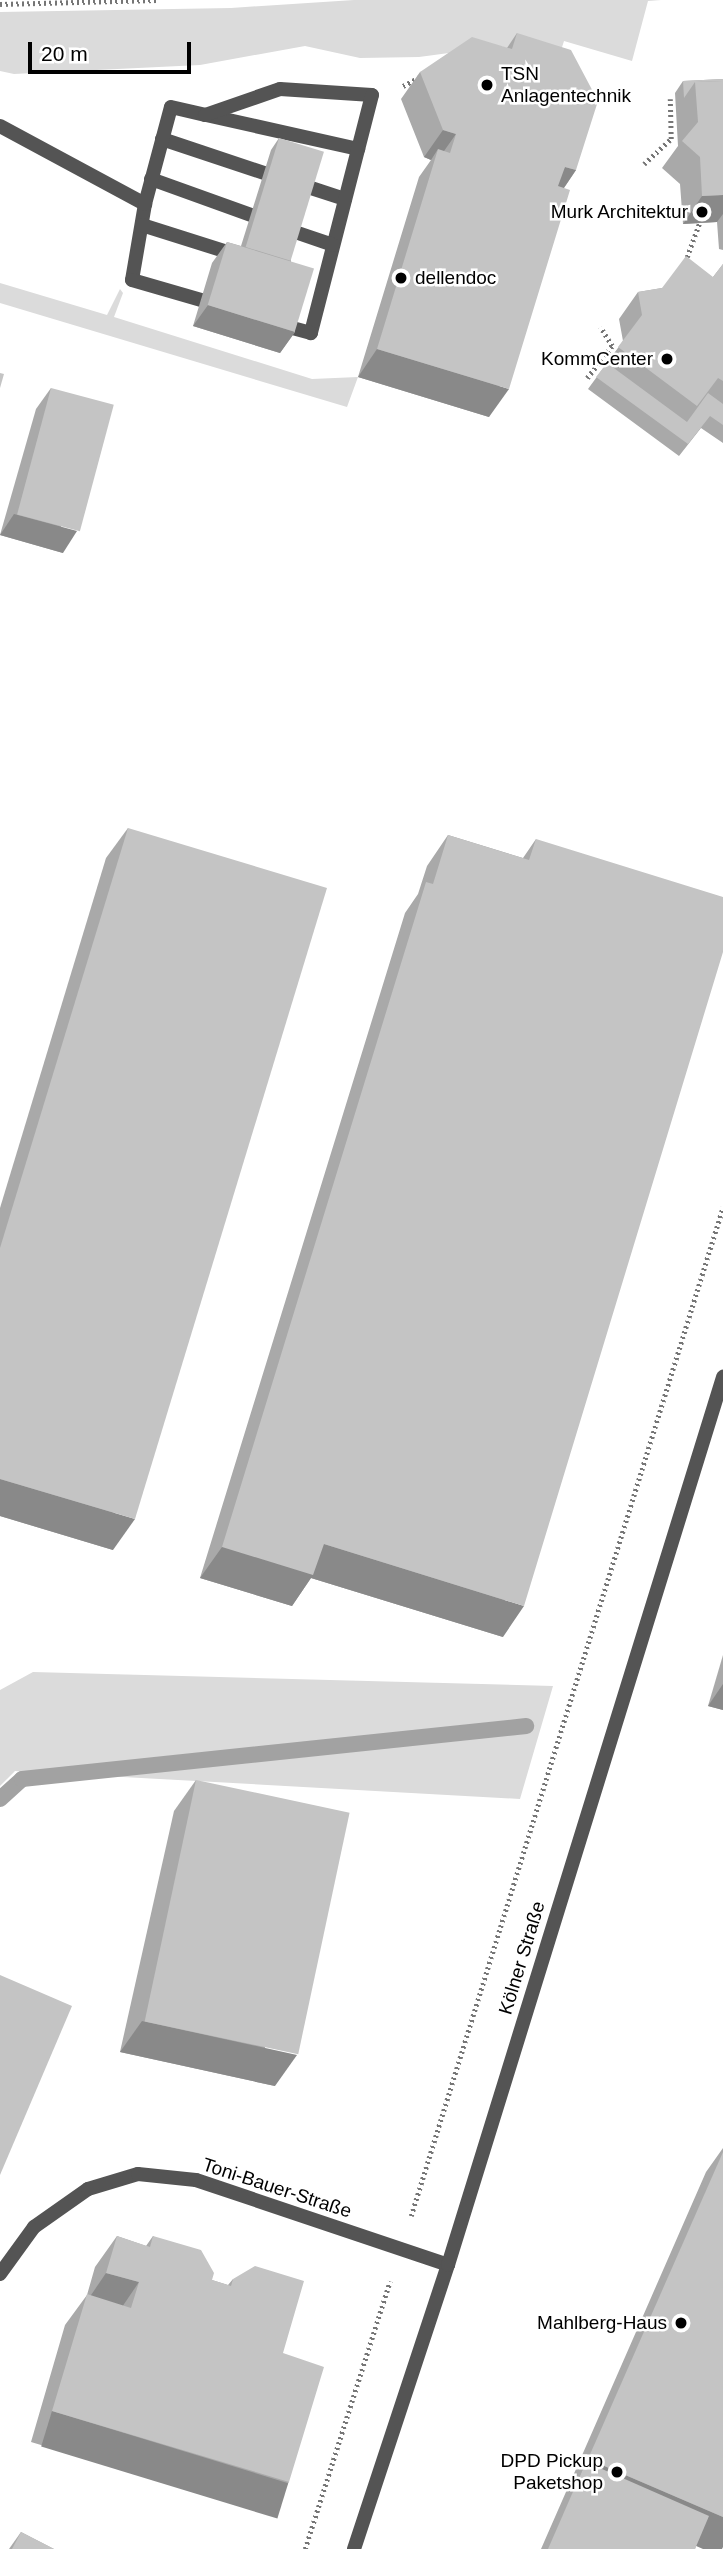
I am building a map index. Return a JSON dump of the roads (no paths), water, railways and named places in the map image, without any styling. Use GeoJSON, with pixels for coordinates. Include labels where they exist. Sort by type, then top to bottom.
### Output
{"type":"FeatureCollection","features":[{"type":"Feature","properties":{"kind":"street"},"geometry":{"type":"LineString","coordinates":[[205,115],[280,89],[372,95],[333,245],[316,280],[311,333],[288,327]]}},
{"type":"Feature","properties":{"kind":"street"},"geometry":{"type":"LineString","coordinates":[[201,300],[132,280],[145,204],[171,107],[358,149]]}},
{"type":"Feature","properties":{"kind":"street"},"geometry":{"type":"LineString","coordinates":[[0,126],[145,204]]}},
{"type":"Feature","properties":{"kind":"street"},"geometry":{"type":"LineString","coordinates":[[162,139],[264,173]]}},
{"type":"Feature","properties":{"kind":"street"},"geometry":{"type":"LineString","coordinates":[[151,179],[251,215]]}},
{"type":"Feature","properties":{"kind":"street"},"geometry":{"type":"LineString","coordinates":[[308,187],[345,199]]}},
{"type":"Feature","properties":{"kind":"street"},"geometry":{"type":"LineString","coordinates":[[142,225],[238,256]]}},
{"type":"Feature","properties":{"kind":"street"},"geometry":{"type":"LineString","coordinates":[[295,232],[333,245]]}},
{"type":"Feature","properties":{"kind":"street","name":"Kölner Straße"},"geometry":{"type":"LineString","coordinates":[[354,2549],[448,2266],[723,1377]]}},
{"type":"Feature","properties":{"kind":"street","name":"Toni-Bauer-Straße"},"geometry":{"type":"LineString","coordinates":[[0,2274],[34,2227],[88,2189],[138,2174],[196,2179],[448,2266]]}},
{"type":"Feature","properties":{"kind":"waterway"},"geometry":{"type":"LineString","coordinates":[[0,1799],[22,1779],[526,1726]]}},
{"type":"Feature","properties":{"kind":"place","name":"TSN Anlagentechnik"},"geometry":{"type":"Point","coordinates":[487,85]}},
{"type":"Feature","properties":{"kind":"place","name":"Murk Architektur"},"geometry":{"type":"Point","coordinates":[702,212]}},
{"type":"Feature","properties":{"kind":"place","name":"dellendoc"},"geometry":{"type":"Point","coordinates":[401,278]}},
{"type":"Feature","properties":{"kind":"place","name":"KommCenter"},"geometry":{"type":"Point","coordinates":[667,359]}},
{"type":"Feature","properties":{"kind":"place","name":"Mahlberg-Haus"},"geometry":{"type":"Point","coordinates":[681,2323]}},
{"type":"Feature","properties":{"kind":"place","name":"DPD Pickup Paketshop"},"geometry":{"type":"Point","coordinates":[617,2472]}}]}
